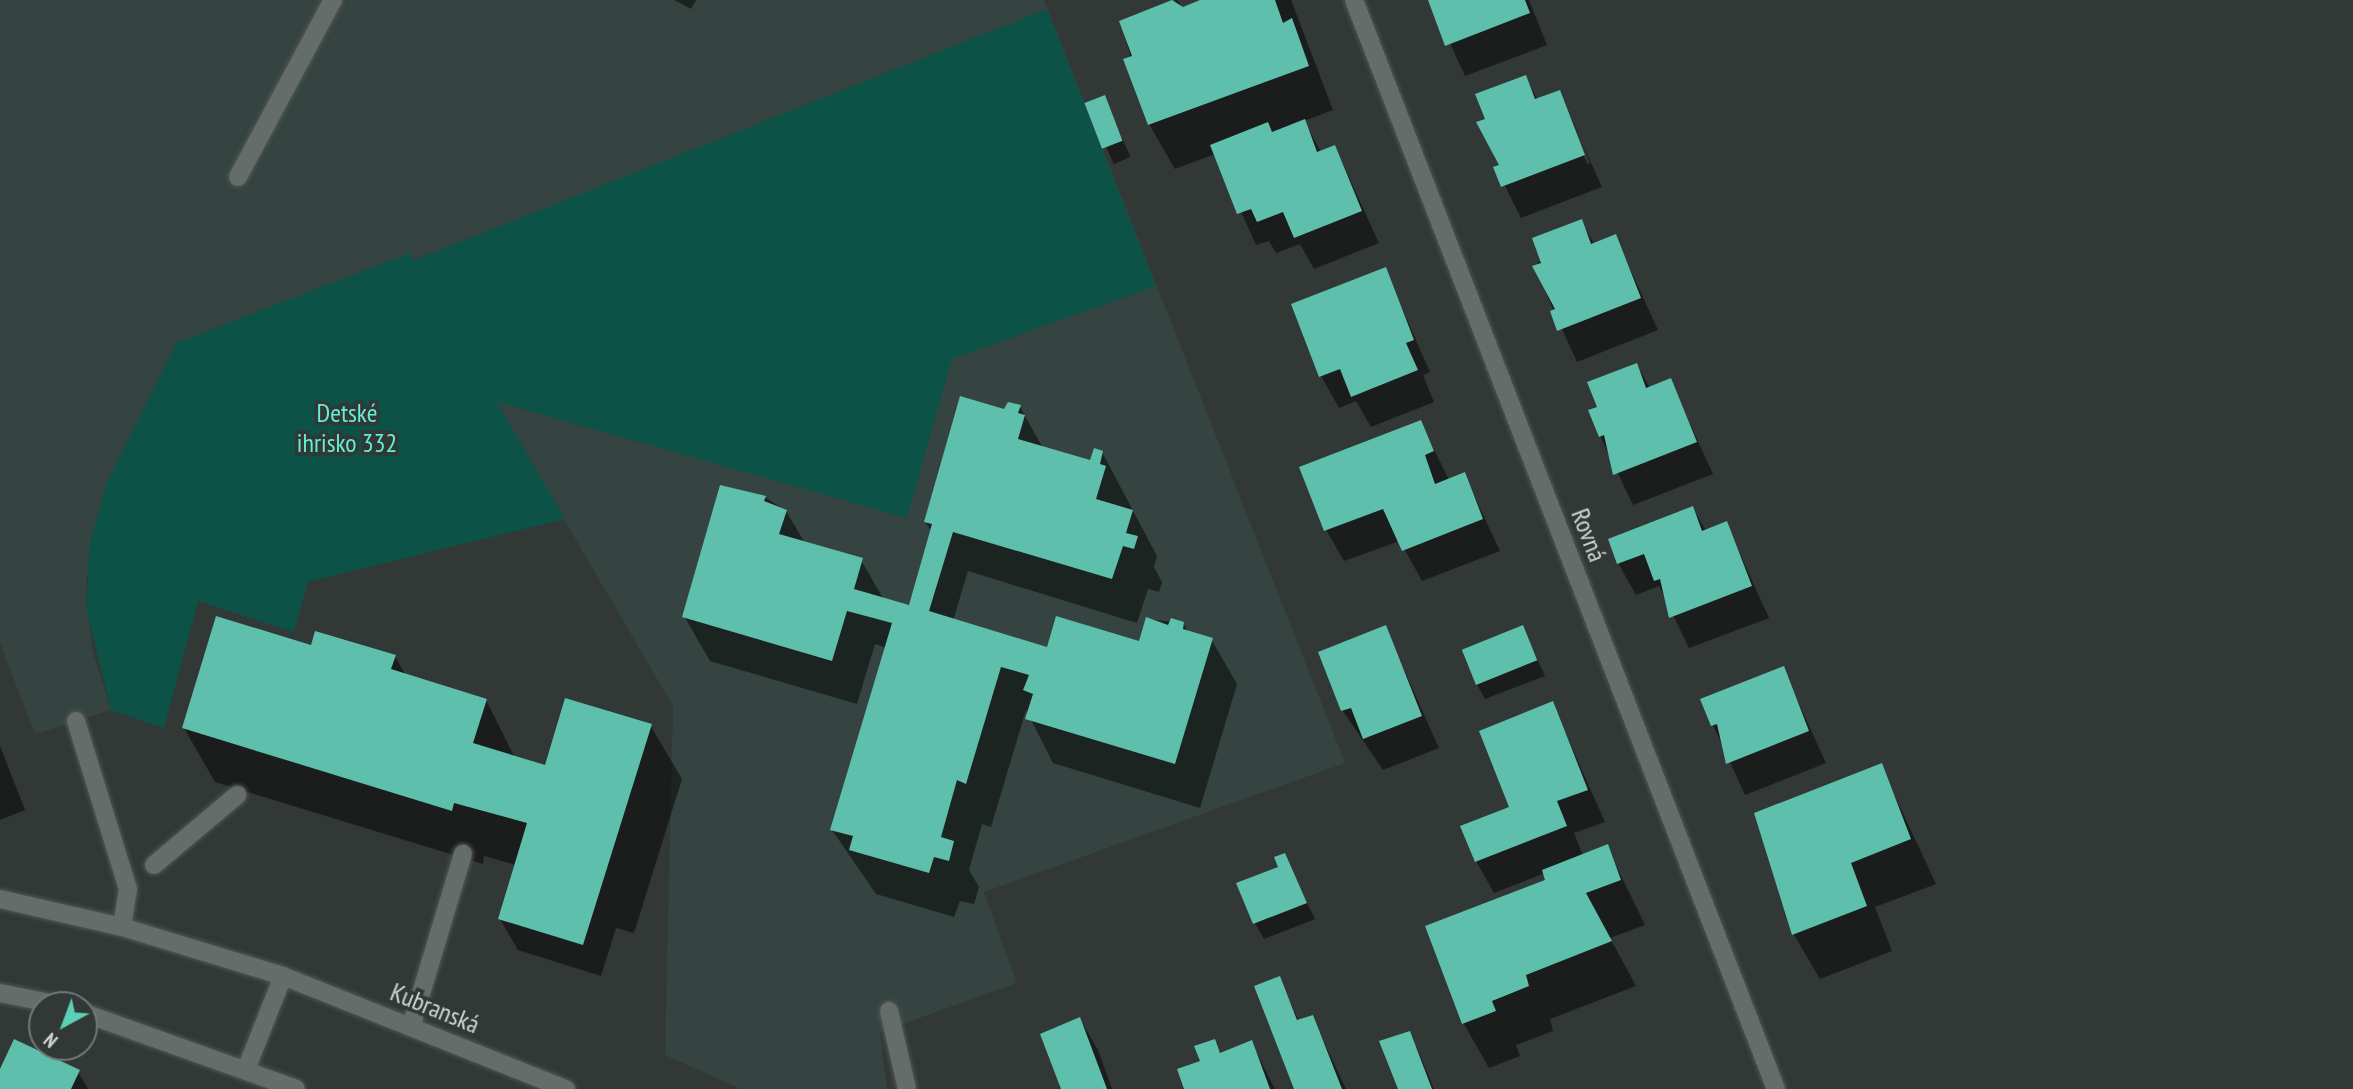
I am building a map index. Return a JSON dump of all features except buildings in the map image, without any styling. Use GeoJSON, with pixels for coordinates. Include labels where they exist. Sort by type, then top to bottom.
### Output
{"type":"FeatureCollection","features":[{"type":"Feature","properties":{"kind":"street"},"geometry":{"type":"LineString","coordinates":[[238,177],[333,0]]}},
{"type":"Feature","properties":{"kind":"street","name":"Rovná"},"geometry":{"type":"LineString","coordinates":[[1354,0],[1776,1089]]}},
{"type":"Feature","properties":{"kind":"street"},"geometry":{"type":"LineString","coordinates":[[76,721],[128,889],[122,926]]}},
{"type":"Feature","properties":{"kind":"street"},"geometry":{"type":"LineString","coordinates":[[155,865],[237,795]]}},
{"type":"Feature","properties":{"kind":"street"},"geometry":{"type":"LineString","coordinates":[[411,1027],[463,853]]}},
{"type":"Feature","properties":{"kind":"street","name":"Kubranská"},"geometry":{"type":"LineString","coordinates":[[0,899],[122,926],[284,976],[566,1089]]}},
{"type":"Feature","properties":{"kind":"street"},"geometry":{"type":"LineString","coordinates":[[247,1067],[284,976]]}},
{"type":"Feature","properties":{"kind":"street"},"geometry":{"type":"LineString","coordinates":[[0,993],[28,999]]}},
{"type":"Feature","properties":{"kind":"street"},"geometry":{"type":"LineString","coordinates":[[889,1011],[906,1089]]}},
{"type":"Feature","properties":{"kind":"street"},"geometry":{"type":"LineString","coordinates":[[98,1018],[247,1067],[296,1089]]}},
{"type":"Feature","properties":{"kind":"shaded area"},"geometry":{"type":"Polygon","coordinates":[[[0,0],[1044,0],[1345,763],[984,892],[1017,983],[880,1032],[887,1089],[741,1089],[665,1055],[673,706],[413,261],[86,577],[92,649],[111,710],[35,734],[0,643],[0,0]]]}},
{"type":"Feature","properties":{"kind":"green space","name":"Detské ihrisko 332"},"geometry":{"type":"Polygon","coordinates":[[[1047,9],[1156,286],[952,359],[907,518],[497,402],[565,519],[308,582],[294,632],[198,601],[164,728],[111,710],[86,607],[90,542],[106,485],[176,343],[410,253],[414,260],[1047,9]]]}}]}
